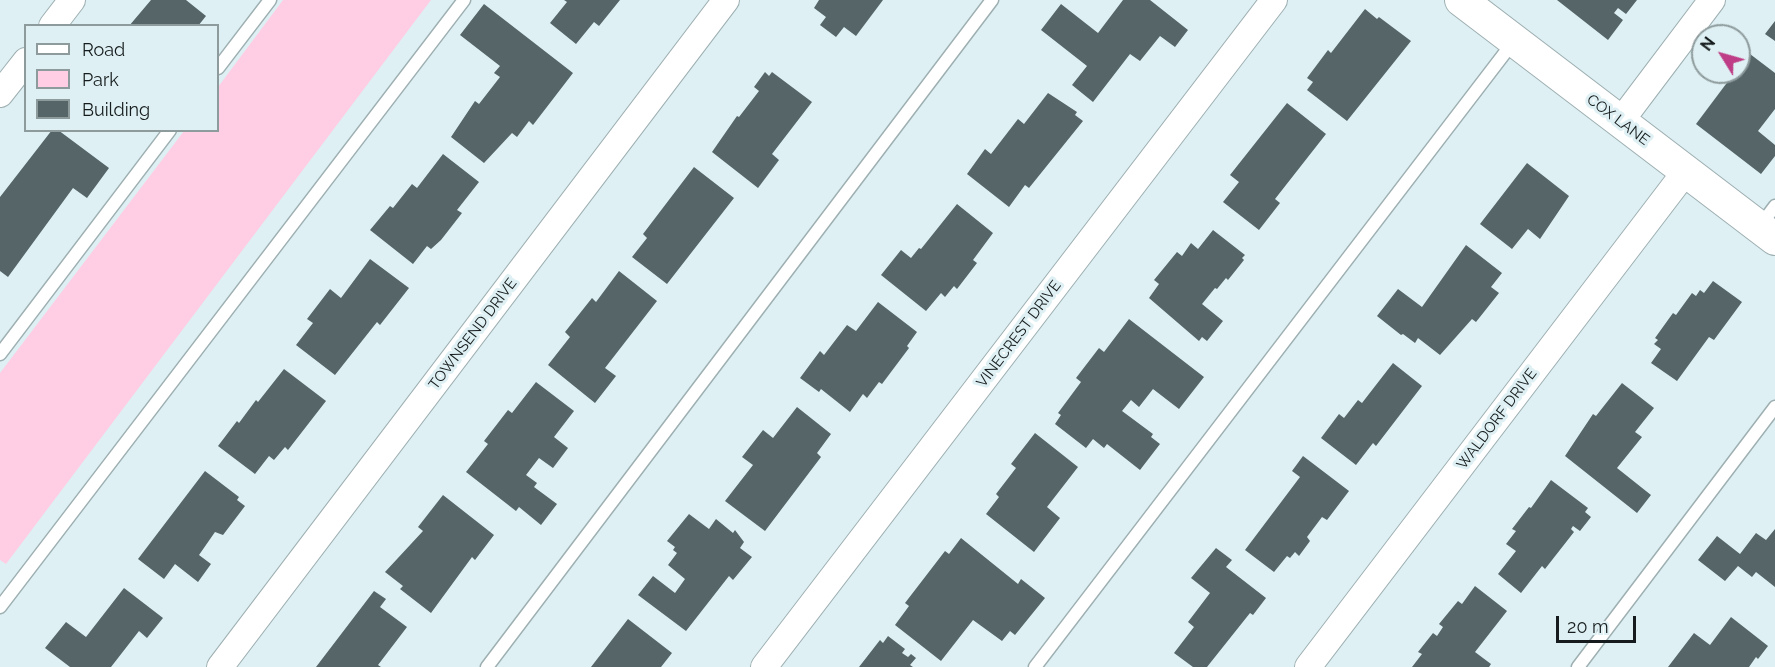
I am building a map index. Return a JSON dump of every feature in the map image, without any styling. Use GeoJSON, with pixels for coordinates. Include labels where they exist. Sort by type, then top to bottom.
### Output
{"type":"FeatureCollection","features":[{"type":"Feature","properties":{"kind":"street"},"geometry":{"type":"LineString","coordinates":[[54,24],[72,0]]}},
{"type":"Feature","properties":{"kind":"street","name":"TOWNSEND DRIVE"},"geometry":{"type":"LineString","coordinates":[[220,667],[726,0]]}},
{"type":"Feature","properties":{"kind":"street","name":"VINECREST DRIVE"},"geometry":{"type":"LineString","coordinates":[[764,667],[1274,0]]}},
{"type":"Feature","properties":{"kind":"street"},"geometry":{"type":"LineString","coordinates":[[1620,122],[1712,0]]}},
{"type":"Feature","properties":{"kind":"street","name":"COX LANE"},"geometry":{"type":"LineString","coordinates":[[1475,4],[1514,41],[1620,122],[1686,171],[1770,224]]}},
{"type":"Feature","properties":{"kind":"street"},"geometry":{"type":"LineString","coordinates":[[0,94],[24,64]]}},
{"type":"Feature","properties":{"kind":"street","name":"WALDORF DRIVE"},"geometry":{"type":"LineString","coordinates":[[1308,667],[1686,171]]}},
{"type":"Feature","properties":{"kind":"lane"},"geometry":{"type":"LineString","coordinates":[[219,67],[270,0]]}},
{"type":"Feature","properties":{"kind":"lane"},"geometry":{"type":"LineString","coordinates":[[2,604],[464,0]]}},
{"type":"Feature","properties":{"kind":"lane"},"geometry":{"type":"LineString","coordinates":[[487,667],[992,0]]}},
{"type":"Feature","properties":{"kind":"lane"},"geometry":{"type":"LineString","coordinates":[[1035,667],[1514,41]]}},
{"type":"Feature","properties":{"kind":"lane"},"geometry":{"type":"LineString","coordinates":[[0,354],[168,132]]}},
{"type":"Feature","properties":{"kind":"lane"},"geometry":{"type":"LineString","coordinates":[[1578,667],[1775,407]]}},
{"type":"Feature","properties":{"kind":"green space"},"geometry":{"type":"Polygon","coordinates":[[[283,0],[431,0],[6,564],[0,560],[0,373],[183,132],[219,132],[219,86],[283,0]]]}},
{"type":"Feature","properties":{"kind":"building"},"geometry":{"type":"Polygon","coordinates":[[[151,0],[186,0],[206,16],[200,24],[131,24],[151,0]]]}},
{"type":"Feature","properties":{"kind":"building"},"geometry":{"type":"Polygon","coordinates":[[[564,0],[620,0],[599,26],[594,22],[576,44],[550,23],[567,2],[564,0]]]}},
{"type":"Feature","properties":{"kind":"building"},"geometry":{"type":"Polygon","coordinates":[[[819,0],[883,0],[856,36],[844,27],[836,37],[820,25],[826,17],[814,8],[819,0]]]}},
{"type":"Feature","properties":{"kind":"building"},"geometry":{"type":"Polygon","coordinates":[[[1123,0],[1150,0],[1188,30],[1175,47],[1160,36],[1140,61],[1130,54],[1093,102],[1072,85],[1087,66],[1041,30],[1061,4],[1098,33],[1123,0]]]}},
{"type":"Feature","properties":{"kind":"building"},"geometry":{"type":"Polygon","coordinates":[[[1557,0],[1637,0],[1626,14],[1618,8],[1614,13],[1623,20],[1608,40],[1557,0]]]}},
{"type":"Feature","properties":{"kind":"building"},"geometry":{"type":"Polygon","coordinates":[[[484,4],[573,73],[533,125],[529,121],[517,137],[512,133],[484,163],[451,137],[475,101],[479,104],[500,77],[494,73],[500,66],[460,35],[484,4]]]}},
{"type":"Feature","properties":{"kind":"building"},"geometry":{"type":"Polygon","coordinates":[[[1365,9],[1411,41],[1347,121],[1307,90],[1313,82],[1307,78],[1328,50],[1331,53],[1365,9]]]}},
{"type":"Feature","properties":{"kind":"building"},"geometry":{"type":"Polygon","coordinates":[[[1775,21],[1775,41],[1765,34],[1775,21]]]}},
{"type":"Feature","properties":{"kind":"building"},"geometry":{"type":"Polygon","coordinates":[[[1751,55],[1775,73],[1775,109],[1758,131],[1775,145],[1775,156],[1761,174],[1696,124],[1726,84],[1751,84],[1751,55]]]}},
{"type":"Feature","properties":{"kind":"building"},"geometry":{"type":"Polygon","coordinates":[[[765,72],[769,76],[772,72],[812,102],[772,154],[779,160],[758,188],[712,152],[737,116],[739,117],[759,91],[754,87],[765,72]]]}},
{"type":"Feature","properties":{"kind":"building"},"geometry":{"type":"Polygon","coordinates":[[[1048,93],[1077,112],[1075,115],[1083,121],[1029,188],[1025,185],[1009,207],[967,174],[985,149],[991,154],[1018,119],[1024,124],[1048,93]]]}},
{"type":"Feature","properties":{"kind":"building"},"geometry":{"type":"Polygon","coordinates":[[[1287,103],[1326,134],[1275,199],[1280,203],[1259,230],[1223,202],[1239,182],[1230,175],[1287,103]]]}},
{"type":"Feature","properties":{"kind":"building"},"geometry":{"type":"Polygon","coordinates":[[[50,132],[61,132],[109,168],[87,198],[73,188],[8,277],[0,271],[0,197],[50,132]]]}},
{"type":"Feature","properties":{"kind":"building"},"geometry":{"type":"Polygon","coordinates":[[[443,154],[479,182],[457,210],[462,213],[441,240],[431,249],[427,246],[413,264],[370,230],[390,206],[393,208],[412,184],[417,188],[443,154]]]}},
{"type":"Feature","properties":{"kind":"building"},"geometry":{"type":"Polygon","coordinates":[[[1527,163],[1569,196],[1540,239],[1528,229],[1512,249],[1480,224],[1527,163]]]}},
{"type":"Feature","properties":{"kind":"building"},"geometry":{"type":"Polygon","coordinates":[[[694,167],[734,198],[667,284],[632,257],[647,238],[643,234],[694,167]]]}},
{"type":"Feature","properties":{"kind":"building"},"geometry":{"type":"Polygon","coordinates":[[[957,204],[993,233],[973,260],[977,263],[957,289],[954,286],[945,297],[941,293],[926,311],[881,275],[901,250],[911,258],[919,248],[921,249],[957,204]]]}},
{"type":"Feature","properties":{"kind":"building"},"geometry":{"type":"Polygon","coordinates":[[[1213,230],[1245,255],[1242,258],[1244,260],[1228,280],[1226,278],[1217,289],[1215,288],[1202,304],[1223,321],[1207,341],[1202,337],[1199,341],[1149,298],[1159,284],[1154,280],[1177,252],[1182,256],[1191,243],[1198,249],[1213,230]]]}},
{"type":"Feature","properties":{"kind":"building"},"geometry":{"type":"Polygon","coordinates":[[[1466,245],[1502,273],[1491,287],[1499,293],[1476,322],[1472,319],[1440,355],[1418,338],[1415,343],[1403,334],[1401,335],[1377,316],[1398,289],[1422,307],[1466,245]]]}},
{"type":"Feature","properties":{"kind":"building"},"geometry":{"type":"Polygon","coordinates":[[[370,259],[409,288],[380,325],[377,322],[335,375],[296,345],[313,323],[307,319],[330,289],[341,298],[370,259]]]}},
{"type":"Feature","properties":{"kind":"building"},"geometry":{"type":"Polygon","coordinates":[[[619,271],[657,301],[605,368],[616,376],[595,403],[548,365],[570,337],[565,332],[592,298],[596,302],[619,271]]]}},
{"type":"Feature","properties":{"kind":"building"},"geometry":{"type":"Polygon","coordinates":[[[1713,281],[1742,302],[1714,340],[1709,337],[1677,381],[1651,363],[1661,349],[1654,344],[1658,340],[1655,338],[1673,313],[1676,315],[1692,293],[1696,296],[1700,290],[1704,293],[1713,281]]]}},
{"type":"Feature","properties":{"kind":"building"},"geometry":{"type":"Polygon","coordinates":[[[878,302],[917,332],[907,346],[909,348],[882,384],[879,382],[867,398],[863,394],[850,412],[821,389],[819,392],[800,378],[820,351],[824,355],[847,325],[856,331],[878,302]]]}},
{"type":"Feature","properties":{"kind":"building"},"geometry":{"type":"Polygon","coordinates":[[[1129,319],[1204,377],[1179,409],[1153,389],[1139,407],[1131,400],[1122,411],[1153,434],[1151,437],[1160,444],[1140,470],[1107,444],[1104,448],[1093,439],[1086,448],[1055,424],[1061,415],[1058,413],[1081,382],[1076,378],[1099,348],[1104,352],[1129,319]]]}},
{"type":"Feature","properties":{"kind":"building"},"geometry":{"type":"Polygon","coordinates":[[[1393,363],[1422,386],[1376,446],[1373,443],[1356,465],[1321,438],[1339,414],[1344,418],[1358,400],[1362,403],[1393,363]]]}},
{"type":"Feature","properties":{"kind":"building"},"geometry":{"type":"Polygon","coordinates":[[[284,369],[326,401],[288,450],[285,447],[274,460],[269,456],[255,474],[218,446],[237,421],[239,423],[256,400],[258,402],[284,369]]]}},
{"type":"Feature","properties":{"kind":"building"},"geometry":{"type":"Polygon","coordinates":[[[536,382],[574,411],[554,437],[568,448],[553,468],[539,458],[526,475],[537,483],[534,487],[557,504],[541,525],[519,507],[516,511],[466,472],[488,444],[484,441],[508,410],[512,413],[536,382]]]}},
{"type":"Feature","properties":{"kind":"building"},"geometry":{"type":"Polygon","coordinates":[[[1622,383],[1654,408],[1635,432],[1642,437],[1617,468],[1651,495],[1637,513],[1565,456],[1593,414],[1596,416],[1622,383]]]}},
{"type":"Feature","properties":{"kind":"building"},"geometry":{"type":"Polygon","coordinates":[[[797,407],[831,434],[817,453],[821,457],[765,531],[725,501],[753,465],[742,457],[763,430],[773,438],[797,407]]]}},
{"type":"Feature","properties":{"kind":"building"},"geometry":{"type":"Polygon","coordinates":[[[1035,433],[1078,467],[1047,507],[1060,518],[1034,552],[986,514],[999,497],[996,494],[1016,468],[1011,464],[1035,433]]]}},
{"type":"Feature","properties":{"kind":"building"},"geometry":{"type":"Polygon","coordinates":[[[1303,456],[1349,491],[1327,520],[1322,517],[1307,537],[1310,541],[1299,556],[1295,552],[1290,558],[1287,556],[1274,572],[1245,550],[1300,477],[1292,471],[1303,456]]]}},
{"type":"Feature","properties":{"kind":"building"},"geometry":{"type":"Polygon","coordinates":[[[205,471],[239,497],[237,500],[245,506],[223,535],[215,532],[199,555],[211,564],[198,582],[175,564],[164,579],[138,559],[205,471]]]}},
{"type":"Feature","properties":{"kind":"building"},"geometry":{"type":"Polygon","coordinates":[[[1551,480],[1588,508],[1585,512],[1591,517],[1580,531],[1573,526],[1571,529],[1574,532],[1545,569],[1542,566],[1521,593],[1498,574],[1516,551],[1506,544],[1516,531],[1512,529],[1551,480]]]}},
{"type":"Feature","properties":{"kind":"building"},"geometry":{"type":"Polygon","coordinates":[[[443,495],[494,535],[475,560],[472,557],[431,613],[400,589],[403,586],[385,572],[423,531],[418,527],[443,495]]]}},
{"type":"Feature","properties":{"kind":"building"},"geometry":{"type":"Polygon","coordinates":[[[689,514],[709,529],[716,519],[733,533],[735,530],[744,542],[740,548],[752,557],[733,580],[729,576],[686,631],[638,595],[653,576],[675,593],[685,579],[668,565],[677,553],[673,550],[675,547],[667,541],[689,514]]]}},
{"type":"Feature","properties":{"kind":"building"},"geometry":{"type":"Polygon","coordinates":[[[1775,529],[1775,587],[1756,572],[1752,577],[1738,566],[1725,581],[1698,560],[1717,536],[1740,554],[1756,533],[1766,540],[1775,529]]]}},
{"type":"Feature","properties":{"kind":"building"},"geometry":{"type":"Polygon","coordinates":[[[961,538],[1018,584],[1021,579],[1045,598],[1015,635],[1010,631],[1002,641],[973,620],[941,661],[895,625],[909,606],[905,603],[945,551],[949,554],[961,538]]]}},
{"type":"Feature","properties":{"kind":"building"},"geometry":{"type":"Polygon","coordinates":[[[1216,548],[1232,560],[1226,567],[1266,598],[1253,615],[1250,613],[1207,667],[1193,667],[1174,653],[1194,627],[1188,622],[1210,593],[1191,578],[1216,548]]]}},
{"type":"Feature","properties":{"kind":"building"},"geometry":{"type":"Polygon","coordinates":[[[1475,586],[1507,611],[1475,652],[1491,664],[1489,667],[1412,667],[1422,654],[1418,652],[1433,633],[1437,636],[1443,627],[1439,624],[1458,601],[1462,604],[1475,586]]]}},
{"type":"Feature","properties":{"kind":"building"},"geometry":{"type":"Polygon","coordinates":[[[124,588],[163,618],[147,638],[139,631],[111,667],[70,667],[45,648],[66,622],[86,637],[124,588]]]}},
{"type":"Feature","properties":{"kind":"building"},"geometry":{"type":"Polygon","coordinates":[[[374,591],[386,599],[380,607],[407,627],[378,665],[381,667],[316,667],[374,591]]]}},
{"type":"Feature","properties":{"kind":"building"},"geometry":{"type":"Polygon","coordinates":[[[1731,617],[1768,646],[1749,667],[1668,667],[1694,633],[1710,645],[1731,617]]]}},
{"type":"Feature","properties":{"kind":"building"},"geometry":{"type":"Polygon","coordinates":[[[628,619],[672,653],[661,667],[591,667],[628,619]]]}},
{"type":"Feature","properties":{"kind":"building"},"geometry":{"type":"Polygon","coordinates":[[[888,636],[905,649],[902,653],[908,657],[911,654],[916,658],[910,665],[913,667],[859,667],[880,640],[883,643],[888,636]]]}}]}
